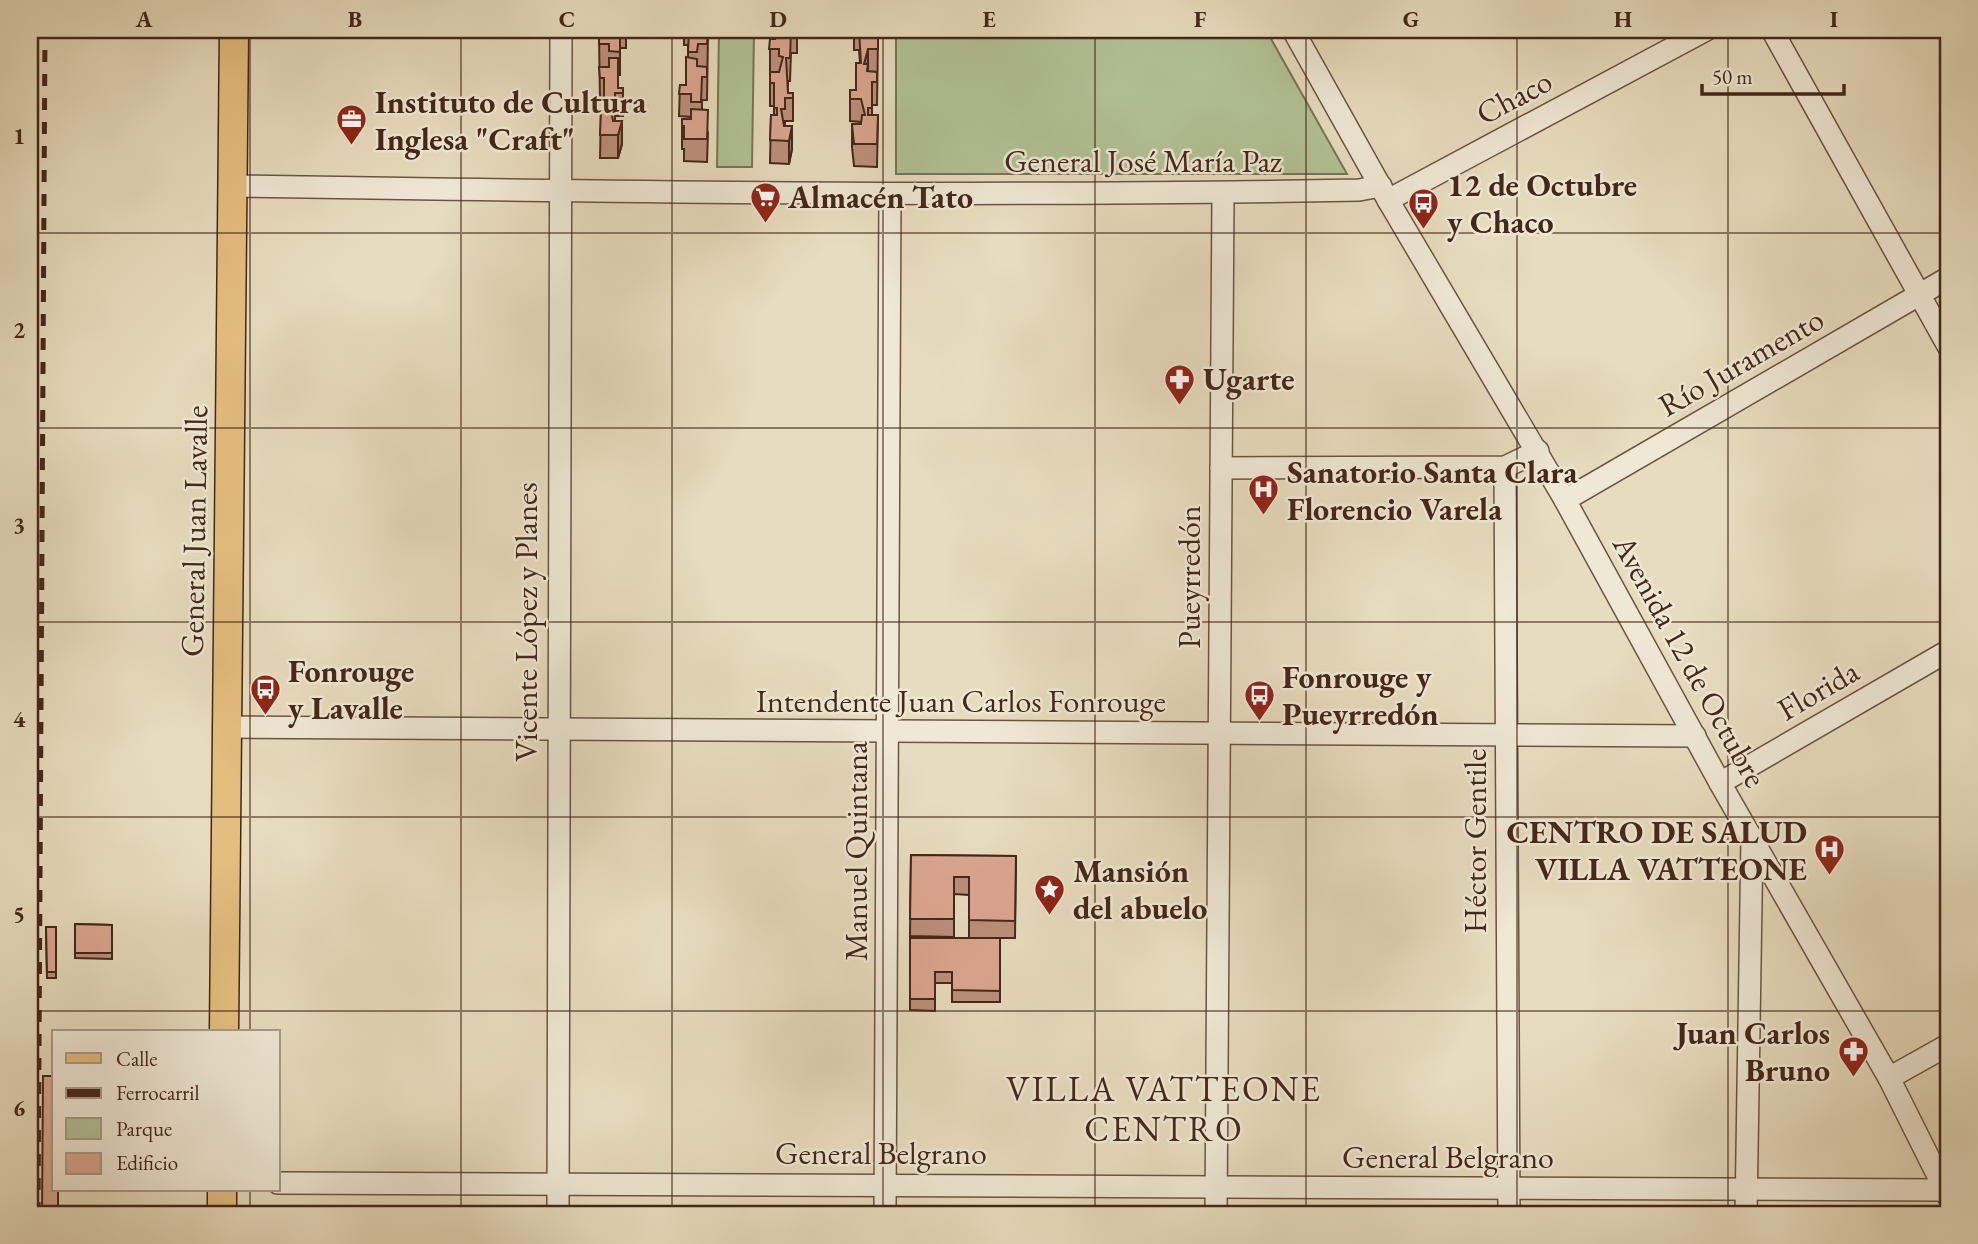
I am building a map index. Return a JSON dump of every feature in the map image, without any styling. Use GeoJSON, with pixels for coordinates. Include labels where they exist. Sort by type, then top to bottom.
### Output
{"type":"FeatureCollection","features":[{"type":"Feature","properties":{"kind":"main road","name":"General Juan Lavalle"},"geometry":{"type":"LineString","coordinates":[[224,1030],[234,30]]}},
{"type":"Feature","properties":{"kind":"main road"},"geometry":{"type":"LineString","coordinates":[[222,1192],[222,1214]]}},
{"type":"Feature","properties":{"kind":"street","name":"Vicente López y Planes"},"geometry":{"type":"LineString","coordinates":[[558,1214],[557,730],[561,30]]}},
{"type":"Feature","properties":{"kind":"street","name":"Avenida 12 de Octubre"},"geometry":{"type":"LineString","coordinates":[[1293,30],[1385,193],[1565,499],[1720,783],[1889,1078],[1947,1193]]}},
{"type":"Feature","properties":{"kind":"street","name":"Chaco"},"geometry":{"type":"LineString","coordinates":[[1385,193],[1706,30]]}},
{"type":"Feature","properties":{"kind":"street"},"geometry":{"type":"LineString","coordinates":[[1772,30],[1948,346]]}},
{"type":"Feature","properties":{"kind":"street","name":"General José María Paz"},"geometry":{"type":"LineString","coordinates":[[233,186],[560,192],[890,194],[1359,190],[1385,193]]}},
{"type":"Feature","properties":{"kind":"street","name":"Pueyrredón"},"geometry":{"type":"LineString","coordinates":[[1216,1214],[1223,193]]}},
{"type":"Feature","properties":{"kind":"street","name":"Manuel Quintana"},"geometry":{"type":"LineString","coordinates":[[885,1214],[890,194]]}},
{"type":"Feature","properties":{"kind":"street","name":"Río Juramento"},"geometry":{"type":"LineString","coordinates":[[1565,499],[1948,278]]}},
{"type":"Feature","properties":{"kind":"street"},"geometry":{"type":"LineString","coordinates":[[1221,468],[1505,467],[1538,451]]}},
{"type":"Feature","properties":{"kind":"street","name":"Héctor Gentile"},"geometry":{"type":"LineString","coordinates":[[1505,467],[1508,1214]]}},
{"type":"Feature","properties":{"kind":"street","name":"Florida"},"geometry":{"type":"LineString","coordinates":[[1720,783],[1948,651]]}},
{"type":"Feature","properties":{"kind":"street","name":"Intendente Juan Carlos Fonrouge"},"geometry":{"type":"LineString","coordinates":[[227,727],[1695,736]]}},
{"type":"Feature","properties":{"kind":"street"},"geometry":{"type":"LineString","coordinates":[[1746,1214],[1752,836]]}},
{"type":"Feature","properties":{"kind":"street"},"geometry":{"type":"LineString","coordinates":[[1889,1078],[1948,1045]]}},
{"type":"Feature","properties":{"kind":"street","name":"General Belgrano"},"geometry":{"type":"LineString","coordinates":[[280,1184],[1746,1189],[1947,1193]]}},
{"type":"Feature","properties":{"kind":"green space"},"geometry":{"type":"Polygon","coordinates":[[[719,30],[754,30],[752,167],[717,167],[719,30]]]}},
{"type":"Feature","properties":{"kind":"green space"},"geometry":{"type":"Polygon","coordinates":[[[896,30],[1266,30],[1347,174],[896,174],[896,30]]]}},
{"type":"Feature","properties":{"kind":"building"},"geometry":{"type":"Polygon","coordinates":[[[604,30],[620,30],[620,52],[609,51],[609,44],[599,44],[599,34],[604,34],[604,30]]]}},
{"type":"Feature","properties":{"kind":"building"},"geometry":{"type":"Polygon","coordinates":[[[689,30],[703,30],[703,33],[708,33],[707,44],[698,44],[697,52],[688,52],[689,30]]]}},
{"type":"Feature","properties":{"kind":"building"},"geometry":{"type":"Polygon","coordinates":[[[775,30],[791,30],[790,58],[786,58],[788,93],[793,93],[793,98],[785,98],[785,109],[781,109],[784,126],[792,126],[789,141],[770,140],[771,115],[777,115],[777,108],[774,108],[774,83],[770,83],[770,72],[779,72],[783,57],[779,56],[779,49],[769,49],[770,39],[775,39],[775,30]]]}},
{"type":"Feature","properties":{"kind":"building"},"geometry":{"type":"Polygon","coordinates":[[[859,30],[874,30],[873,38],[878,38],[878,49],[868,49],[864,64],[868,64],[867,71],[877,72],[877,82],[872,82],[872,108],[868,108],[868,115],[878,115],[877,144],[854,144],[852,124],[861,124],[862,115],[865,115],[861,99],[850,99],[850,90],[856,90],[856,63],[861,63],[859,30]]]}},
{"type":"Feature","properties":{"kind":"building"},"geometry":{"type":"Polygon","coordinates":[[[686,57],[697,59],[697,66],[707,67],[707,77],[702,77],[701,102],[691,102],[691,94],[679,94],[680,85],[686,85],[686,57]]]}},
{"type":"Feature","properties":{"kind":"building"},"geometry":{"type":"Polygon","coordinates":[[[609,58],[618,58],[618,88],[623,88],[623,93],[615,93],[615,104],[610,104],[613,121],[622,121],[618,135],[600,135],[601,110],[606,110],[607,103],[604,103],[604,78],[600,78],[599,67],[609,67],[609,58]]]}},
{"type":"Feature","properties":{"kind":"building"},"geometry":{"type":"Polygon","coordinates":[[[691,109],[708,110],[707,139],[684,139],[682,119],[691,119],[691,109]]]}},
{"type":"Feature","properties":{"kind":"building"},"geometry":{"type":"Polygon","coordinates":[[[911,855],[1016,856],[1015,921],[969,920],[969,877],[954,877],[954,919],[910,919],[911,855]]]}},
{"type":"Feature","properties":{"kind":"building"},"geometry":{"type":"Polygon","coordinates":[[[75,924],[112,925],[112,953],[75,953],[75,924]]]}},
{"type":"Feature","properties":{"kind":"building"},"geometry":{"type":"Polygon","coordinates":[[[46,927],[56,927],[56,972],[47,972],[46,927]]]}},
{"type":"Feature","properties":{"kind":"building"},"geometry":{"type":"Polygon","coordinates":[[[910,938],[1000,938],[1000,991],[952,990],[952,972],[935,972],[935,999],[910,999],[910,938]]]}},
{"type":"Feature","properties":{"kind":"building"},"geometry":{"type":"Polygon","coordinates":[[[43,1076],[52,1076],[52,1192],[58,1192],[58,1214],[42,1214],[43,1076]]]}},
{"type":"Feature","properties":{"kind":"railway"},"geometry":{"type":"LineString","coordinates":[[30,715],[34,30]]}},
{"type":"Feature","properties":{"kind":"railway"},"geometry":{"type":"LineString","coordinates":[[38,1214],[45,30]]}},
{"type":"Feature","properties":{"kind":"place","name":"Instituto de Cultura Inglesa \"Craft\""},"geometry":{"type":"Point","coordinates":[352,147]}},
{"type":"Feature","properties":{"kind":"place","name":"Almacén Tato"},"geometry":{"type":"Point","coordinates":[765,224]}},
{"type":"Feature","properties":{"kind":"place","name":"12 de Octubre y Chaco"},"geometry":{"type":"Point","coordinates":[1424,230]}},
{"type":"Feature","properties":{"kind":"place","name":"Ugarte"},"geometry":{"type":"Point","coordinates":[1180,406]}},
{"type":"Feature","properties":{"kind":"place","name":"Sanatorio Santa Clara Florencio Varela"},"geometry":{"type":"Point","coordinates":[1264,517]}},
{"type":"Feature","properties":{"kind":"place","name":"Fonrouge y Lavalle"},"geometry":{"type":"Point","coordinates":[265,716]}},
{"type":"Feature","properties":{"kind":"place","name":"Fonrouge y Pueyrredón"},"geometry":{"type":"Point","coordinates":[1259,722]}},
{"type":"Feature","properties":{"kind":"place","name":"CENTRO DE SALUD VILLA VATTEONE"},"geometry":{"type":"Point","coordinates":[1830,877]}},
{"type":"Feature","properties":{"kind":"place","name":"Mansión del abuelo"},"geometry":{"type":"Point","coordinates":[1050,916]}},
{"type":"Feature","properties":{"kind":"place","name":"Juan Carlos Bruno"},"geometry":{"type":"Point","coordinates":[1853,1078]}},
{"type":"Feature","properties":{"kind":"district","name":"VILLA VATTEONE CENTRO"},"geometry":{"type":"Point","coordinates":[1164,1109]}}]}
